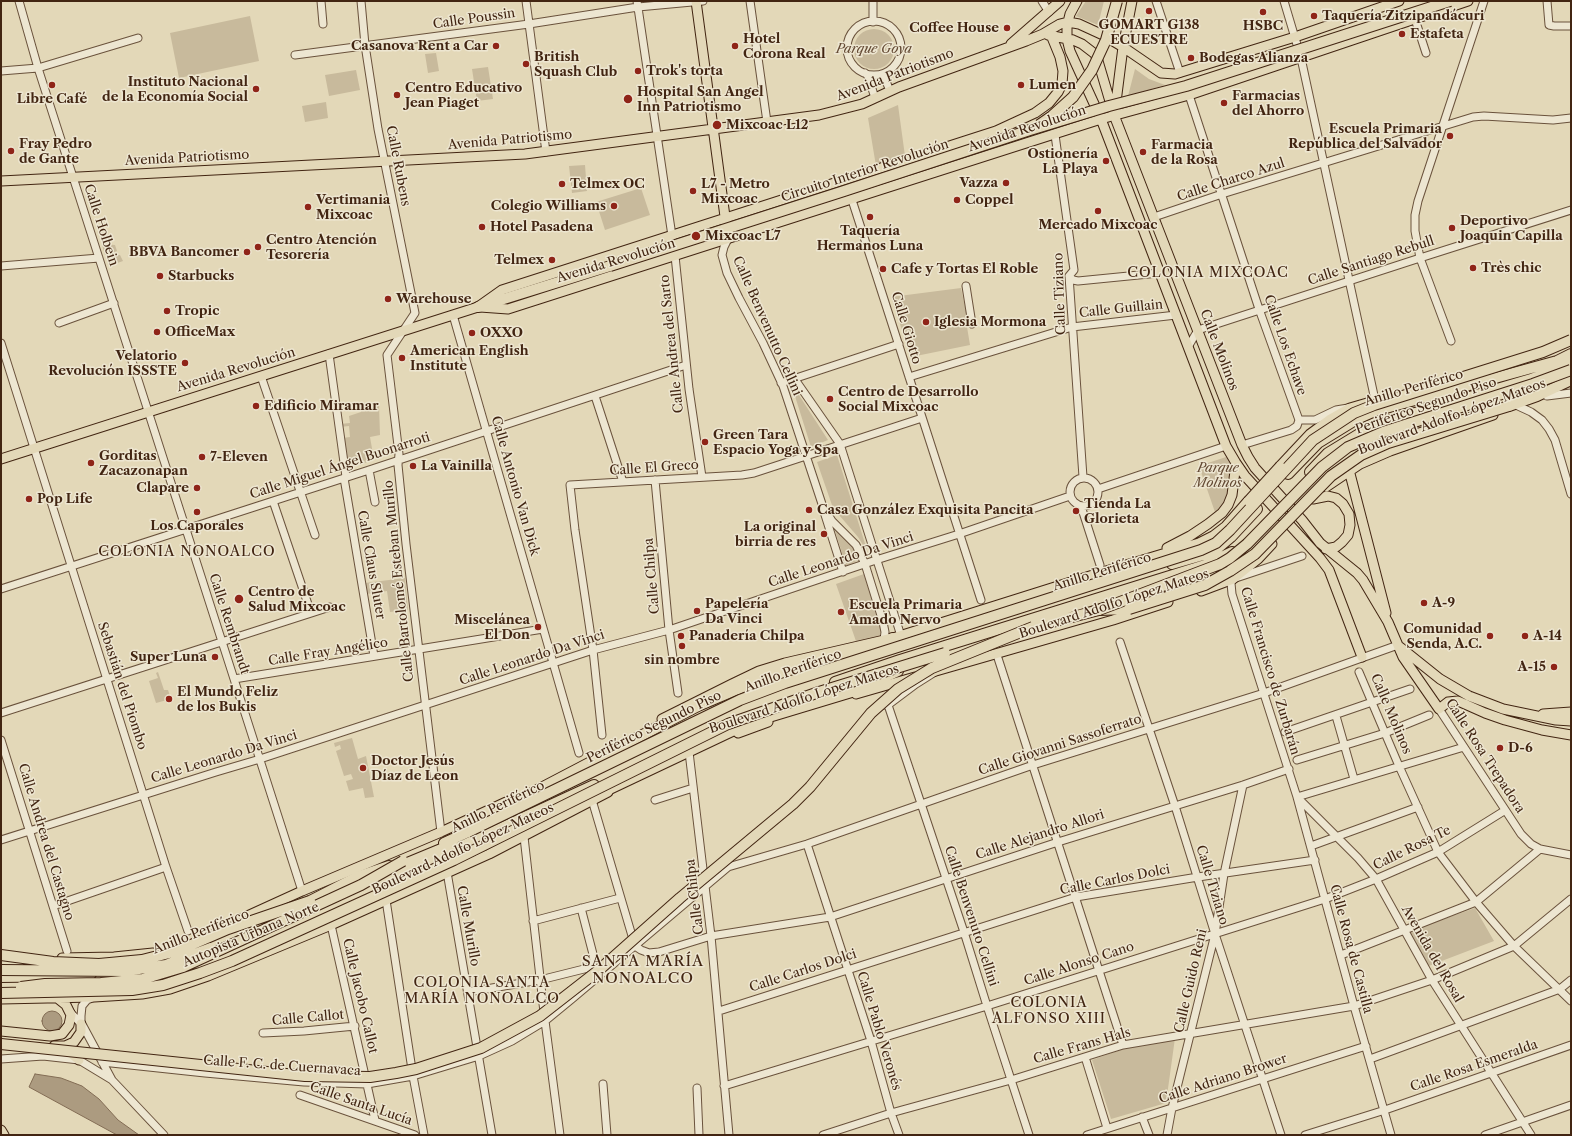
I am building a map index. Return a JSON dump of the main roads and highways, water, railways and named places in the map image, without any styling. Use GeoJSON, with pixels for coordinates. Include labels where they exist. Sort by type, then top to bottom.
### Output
{"type":"FeatureCollection","features":[{"type":"Feature","properties":{"kind":"highway"},"geometry":{"type":"LineString","coordinates":[[1030,130],[1061,109],[1082,86],[1101,53],[1117,1]]}},
{"type":"Feature","properties":{"kind":"highway"},"geometry":{"type":"LineString","coordinates":[[1030,130],[1109,106],[1186,86],[1450,1]]}},
{"type":"Feature","properties":{"kind":"highway","name":"Circuito Interior Revolución"},"geometry":{"type":"LineString","coordinates":[[478,307],[844,191],[1030,130]]}},
{"type":"Feature","properties":{"kind":"highway","name":"Periférico Segundo Piso"},"geometry":{"type":"LineString","coordinates":[[310,901],[357,877],[403,861],[468,832],[747,697],[785,683],[1201,550],[1216,543],[1230,530],[1313,440],[1354,413],[1374,405],[1543,352],[1571,340]]}},
{"type":"Feature","properties":{"kind":"highway"},"geometry":{"type":"LineString","coordinates":[[1525,353],[1548,363]]}},
{"type":"Feature","properties":{"kind":"highway","name":"Anillo Periférico"},"geometry":{"type":"LineString","coordinates":[[1,977],[81,975],[143,967],[195,951],[454,843],[740,704],[901,646],[1203,555],[1218,548],[1231,537],[1318,443],[1357,419],[1375,411],[1548,363],[1571,354]]}},
{"type":"Feature","properties":{"kind":"highway","name":"Anillo Periférico"},"geometry":{"type":"LineString","coordinates":[[1,990],[143,984],[204,965],[518,821],[746,713],[900,660],[1205,565],[1228,555],[1268,519],[1328,453],[1364,431],[1381,423],[1532,379],[1571,365]]}},
{"type":"Feature","properties":{"kind":"highway","name":"Periférico Segundo Piso"},"geometry":{"type":"LineString","coordinates":[[454,860],[728,724],[819,692],[945,653],[1033,627],[1099,610],[1220,564],[1247,544],[1322,467],[1348,447],[1383,432],[1533,384],[1571,370]]}},
{"type":"Feature","properties":{"kind":"highway"},"geometry":{"type":"LineString","coordinates":[[1434,395],[1449,377]]}},
{"type":"Feature","properties":{"kind":"highway"},"geometry":{"type":"LineString","coordinates":[[1099,610],[1129,609],[1205,585],[1230,571],[1256,554],[1331,476],[1361,455],[1388,443],[1514,406],[1571,380]]}},
{"type":"Feature","properties":{"kind":"highway"},"geometry":{"type":"LineString","coordinates":[[1,1044],[305,1076],[370,1077],[416,1069],[481,1048],[540,1016],[599,970],[680,898],[793,804],[810,787],[871,713],[898,689],[932,668],[1033,627]]}},
{"type":"Feature","properties":{"kind":"highway"},"geometry":{"type":"LineString","coordinates":[[468,832],[501,809],[698,706],[764,678],[857,652],[892,638]]}},
{"type":"Feature","properties":{"kind":"highway"},"geometry":{"type":"LineString","coordinates":[[857,652],[901,646]]}},
{"type":"Feature","properties":{"kind":"highway"},"geometry":{"type":"LineString","coordinates":[[518,821],[552,816],[749,723],[855,691],[894,673],[945,653]]}},
{"type":"Feature","properties":{"kind":"highway","name":"Autopista Urbana Norte"},"geometry":{"type":"LineString","coordinates":[[1,993],[132,990],[163,985],[232,960],[454,860]]}},
{"type":"Feature","properties":{"kind":"highway"},"geometry":{"type":"LineString","coordinates":[[1,967],[82,968],[138,965],[183,967],[361,885],[403,861]]}},
{"type":"Feature","properties":{"kind":"highway"},"geometry":{"type":"LineString","coordinates":[[1,955],[53,962],[99,964],[142,960],[177,951],[228,929],[310,901]]}},
{"type":"Feature","properties":{"kind":"highway","name":"Autopista Urbana Norte"},"geometry":{"type":"LineString","coordinates":[[1,970],[124,972],[164,967],[276,916],[284,915],[310,901]]}},
{"type":"Feature","properties":{"kind":"highway"},"geometry":{"type":"LineString","coordinates":[[53,962],[60,965],[82,968]]}},
{"type":"Feature","properties":{"kind":"highway"},"geometry":{"type":"LineString","coordinates":[[1,977],[69,979],[115,978],[144,975],[164,967]]}},
{"type":"Feature","properties":{"kind":"highway"},"geometry":{"type":"LineString","coordinates":[[1,993],[16,988],[45,984],[136,980],[164,967]]}},
{"type":"Feature","properties":{"kind":"highway"},"geometry":{"type":"LineString","coordinates":[[29,998],[43,988]]}},
{"type":"Feature","properties":{"kind":"main road"},"geometry":{"type":"LineString","coordinates":[[698,1],[728,239]]}},
{"type":"Feature","properties":{"kind":"main road","name":"Avenida Patriotismo"},"geometry":{"type":"LineString","coordinates":[[1007,48],[1060,1]]}},
{"type":"Feature","properties":{"kind":"main road"},"geometry":{"type":"LineString","coordinates":[[1077,1],[1070,14],[1067,38],[1074,62],[1101,119],[1226,446],[1245,476],[1320,558],[1329,570],[1362,657]]}},
{"type":"Feature","properties":{"kind":"main road"},"geometry":{"type":"LineString","coordinates":[[1114,115],[1123,47],[1132,1]]}},
{"type":"Feature","properties":{"kind":"main road"},"geometry":{"type":"LineString","coordinates":[[1068,22],[1079,24],[1094,30],[1123,47],[1160,73],[1170,75],[1295,37],[1399,1]]}},
{"type":"Feature","properties":{"kind":"main road","name":"Avenida Revolución"},"geometry":{"type":"LineString","coordinates":[[478,307],[508,308],[852,200],[1101,119],[1188,95],[1468,1]]}},
{"type":"Feature","properties":{"kind":"main road","name":"Avenida Patriotismo"},"geometry":{"type":"LineString","coordinates":[[1,181],[546,152],[819,115],[843,110],[890,91],[1047,34],[1060,24],[1068,22]]}},
{"type":"Feature","properties":{"kind":"main road","name":"Avenida Revolución"},"geometry":{"type":"LineString","coordinates":[[1,459],[478,307],[502,290],[996,131],[1028,117],[1049,103],[1056,96],[1062,84],[1063,68],[1047,34]]}},
{"type":"Feature","properties":{"kind":"main road","name":"Calle Molinos"},"geometry":{"type":"LineString","coordinates":[[1047,34],[1067,38],[1082,44],[1095,54],[1114,115],[1248,458],[1326,549],[1357,572],[1388,622],[1398,645]]}},
{"type":"Feature","properties":{"kind":"main road","name":"Boulevard Adolfo López Mateos"},"geometry":{"type":"LineString","coordinates":[[1,961],[16,959],[114,957],[148,954],[191,941],[302,891],[490,810],[604,751],[689,704],[759,671],[785,663],[892,638],[1199,543],[1213,536],[1226,526],[1310,434],[1329,420],[1350,408],[1546,347],[1571,336]]}},
{"type":"Feature","properties":{"kind":"main road","name":"Boulevard Adolfo López Mateos"},"geometry":{"type":"LineString","coordinates":[[1,999],[94,997],[142,994],[170,989],[208,976],[331,925],[488,854],[689,752],[752,728],[883,686],[1113,620],[1233,579],[1258,559],[1329,483],[1349,470],[1401,447],[1514,406],[1547,396],[1571,385]]}},
{"type":"Feature","properties":{"kind":"main road"},"geometry":{"type":"LineString","coordinates":[[1131,564],[1168,548],[1190,536],[1222,513],[1228,505],[1232,495],[1236,463]]}},
{"type":"Feature","properties":{"kind":"main road"},"geometry":{"type":"LineString","coordinates":[[1349,470],[1378,577],[1388,622]]}},
{"type":"Feature","properties":{"kind":"main road"},"geometry":{"type":"LineString","coordinates":[[1311,501],[1328,496],[1336,498],[1343,504],[1349,514],[1350,525],[1348,535],[1336,547],[1326,549]]}},
{"type":"Feature","properties":{"kind":"main road"},"geometry":{"type":"LineString","coordinates":[[1398,645],[1440,679],[1464,694],[1503,708],[1556,720],[1571,721]]}},
{"type":"Feature","properties":{"kind":"main road","name":"Calle Rosa Trepadora"},"geometry":{"type":"LineString","coordinates":[[1398,645],[1408,665],[1439,710],[1448,702],[1458,701],[1505,720],[1542,730],[1571,735]]}},
{"type":"Feature","properties":{"kind":"main road"},"geometry":{"type":"LineString","coordinates":[[1531,714],[1571,712]]}},
{"type":"Feature","properties":{"kind":"main road"},"geometry":{"type":"LineString","coordinates":[[1,951],[4,954],[16,959]]}},
{"type":"Feature","properties":{"kind":"main road"},"geometry":{"type":"LineString","coordinates":[[1,1031],[58,1036],[65,1031],[71,1019],[70,1012],[63,1002],[56,997]]}},
{"type":"Feature","properties":{"kind":"main road"},"geometry":{"type":"LineString","coordinates":[[58,1046],[74,1042],[80,1032],[81,1024]]}},
{"type":"Feature","properties":{"kind":"main road"},"geometry":{"type":"LineString","coordinates":[[1,1039],[58,1046],[65,1049],[79,1060]]}},
{"type":"Feature","properties":{"kind":"main road"},"geometry":{"type":"LineString","coordinates":[[1,1130],[4,1135]]}},
{"type":"Feature","properties":{"kind":"place","name":"GOMART G138 ECUESTRE"},"geometry":{"type":"Point","coordinates":[1149,11]}},
{"type":"Feature","properties":{"kind":"place","name":"HSBC"},"geometry":{"type":"Point","coordinates":[1263,12]}},
{"type":"Feature","properties":{"kind":"place","name":"Taquería Zitzipandácuri"},"geometry":{"type":"Point","coordinates":[1314,16]}},
{"type":"Feature","properties":{"kind":"place","name":"Coffee House"},"geometry":{"type":"Point","coordinates":[1007,28]}},
{"type":"Feature","properties":{"kind":"place","name":"Estafeta"},"geometry":{"type":"Point","coordinates":[1402,34]}},
{"type":"Feature","properties":{"kind":"place","name":"Casanova Rent a Car"},"geometry":{"type":"Point","coordinates":[496,46]}},
{"type":"Feature","properties":{"kind":"place","name":"Hotel Corona Real"},"geometry":{"type":"Point","coordinates":[735,46]}},
{"type":"Feature","properties":{"kind":"place","name":"Bodegas Alianza"},"geometry":{"type":"Point","coordinates":[1191,58]}},
{"type":"Feature","properties":{"kind":"place","name":"British Squash Club"},"geometry":{"type":"Point","coordinates":[526,64]}},
{"type":"Feature","properties":{"kind":"place","name":"Trok's torta"},"geometry":{"type":"Point","coordinates":[638,71]}},
{"type":"Feature","properties":{"kind":"place","name":"Libre Café"},"geometry":{"type":"Point","coordinates":[52,85]}},
{"type":"Feature","properties":{"kind":"place","name":"Lumen"},"geometry":{"type":"Point","coordinates":[1021,85]}},
{"type":"Feature","properties":{"kind":"place","name":"Instituto Nacional de la Economía Social"},"geometry":{"type":"Point","coordinates":[256,89]}},
{"type":"Feature","properties":{"kind":"place","name":"Centro Educativo Jean Piaget"},"geometry":{"type":"Point","coordinates":[397,95]}},
{"type":"Feature","properties":{"kind":"place","name":"Hospital San Angel Inn Patriotismo"},"geometry":{"type":"Point","coordinates":[628,99]}},
{"type":"Feature","properties":{"kind":"place","name":"Farmacias del Ahorro"},"geometry":{"type":"Point","coordinates":[1224,103]}},
{"type":"Feature","properties":{"kind":"place","name":"Mixcoac L12"},"geometry":{"type":"Point","coordinates":[717,125]}},
{"type":"Feature","properties":{"kind":"place","name":"Escuela Primaria República del Salvador"},"geometry":{"type":"Point","coordinates":[1450,136]}},
{"type":"Feature","properties":{"kind":"place","name":"Fray Pedro de Gante"},"geometry":{"type":"Point","coordinates":[11,151]}},
{"type":"Feature","properties":{"kind":"place","name":"Farmacia de la Rosa"},"geometry":{"type":"Point","coordinates":[1143,152]}},
{"type":"Feature","properties":{"kind":"place","name":"Ostionería La Playa"},"geometry":{"type":"Point","coordinates":[1106,161]}},
{"type":"Feature","properties":{"kind":"place","name":"Vazza"},"geometry":{"type":"Point","coordinates":[1006,183]}},
{"type":"Feature","properties":{"kind":"place","name":"Telmex OC"},"geometry":{"type":"Point","coordinates":[562,184]}},
{"type":"Feature","properties":{"kind":"place","name":"L7 - Metro Mixcoac"},"geometry":{"type":"Point","coordinates":[693,191]}},
{"type":"Feature","properties":{"kind":"place","name":"Coppel"},"geometry":{"type":"Point","coordinates":[957,200]}},
{"type":"Feature","properties":{"kind":"place","name":"Colegio Williams"},"geometry":{"type":"Point","coordinates":[614,206]}},
{"type":"Feature","properties":{"kind":"place","name":"Vertimania Mixcoac"},"geometry":{"type":"Point","coordinates":[308,207]}},
{"type":"Feature","properties":{"kind":"place","name":"Mercado Mixcoac"},"geometry":{"type":"Point","coordinates":[1098,211]}},
{"type":"Feature","properties":{"kind":"place","name":"Taquería Hermanos Luna"},"geometry":{"type":"Point","coordinates":[870,217]}},
{"type":"Feature","properties":{"kind":"place","name":"Hotel Pasadena"},"geometry":{"type":"Point","coordinates":[482,227]}},
{"type":"Feature","properties":{"kind":"place","name":"Deportivo Joaquin Capilla"},"geometry":{"type":"Point","coordinates":[1452,228]}},
{"type":"Feature","properties":{"kind":"place","name":"Mixcoac L7"},"geometry":{"type":"Point","coordinates":[696,236]}},
{"type":"Feature","properties":{"kind":"place","name":"Centro Atención Tesorería"},"geometry":{"type":"Point","coordinates":[258,247]}},
{"type":"Feature","properties":{"kind":"place","name":"BBVA Bancomer"},"geometry":{"type":"Point","coordinates":[247,252]}},
{"type":"Feature","properties":{"kind":"place","name":"Telmex"},"geometry":{"type":"Point","coordinates":[552,260]}},
{"type":"Feature","properties":{"kind":"place","name":"Très chic"},"geometry":{"type":"Point","coordinates":[1473,268]}},
{"type":"Feature","properties":{"kind":"place","name":"Cafe y Tortas El Roble"},"geometry":{"type":"Point","coordinates":[883,269]}},
{"type":"Feature","properties":{"kind":"place","name":"Starbucks"},"geometry":{"type":"Point","coordinates":[160,276]}},
{"type":"Feature","properties":{"kind":"place","name":"Warehouse"},"geometry":{"type":"Point","coordinates":[388,299]}},
{"type":"Feature","properties":{"kind":"place","name":"Tropic"},"geometry":{"type":"Point","coordinates":[167,311]}},
{"type":"Feature","properties":{"kind":"place","name":"Iglesia Mormona"},"geometry":{"type":"Point","coordinates":[926,322]}},
{"type":"Feature","properties":{"kind":"place","name":"OfficeMax"},"geometry":{"type":"Point","coordinates":[157,332]}},
{"type":"Feature","properties":{"kind":"place","name":"OXXO"},"geometry":{"type":"Point","coordinates":[472,333]}},
{"type":"Feature","properties":{"kind":"place","name":"American English Institute"},"geometry":{"type":"Point","coordinates":[402,358]}},
{"type":"Feature","properties":{"kind":"place","name":"Velatorio Revolución ISSSTE"},"geometry":{"type":"Point","coordinates":[185,363]}},
{"type":"Feature","properties":{"kind":"place","name":"Centro de Desarrollo Social Mixcoac"},"geometry":{"type":"Point","coordinates":[830,399]}},
{"type":"Feature","properties":{"kind":"place","name":"Edificio Miramar"},"geometry":{"type":"Point","coordinates":[256,406]}},
{"type":"Feature","properties":{"kind":"place","name":"Green Tara Espacio Yoga y Spa"},"geometry":{"type":"Point","coordinates":[705,442]}},
{"type":"Feature","properties":{"kind":"place","name":"7-Eleven"},"geometry":{"type":"Point","coordinates":[202,457]}},
{"type":"Feature","properties":{"kind":"place","name":"Gorditas Zacazonapan"},"geometry":{"type":"Point","coordinates":[91,463]}},
{"type":"Feature","properties":{"kind":"place","name":"La Vainilla"},"geometry":{"type":"Point","coordinates":[413,466]}},
{"type":"Feature","properties":{"kind":"place","name":"Clapare"},"geometry":{"type":"Point","coordinates":[197,488]}},
{"type":"Feature","properties":{"kind":"place","name":"Pop Life"},"geometry":{"type":"Point","coordinates":[29,499]}},
{"type":"Feature","properties":{"kind":"place","name":"Casa González Exquisita Pancita"},"geometry":{"type":"Point","coordinates":[809,510]}},
{"type":"Feature","properties":{"kind":"place","name":"Tienda La Glorieta"},"geometry":{"type":"Point","coordinates":[1076,511]}},
{"type":"Feature","properties":{"kind":"place","name":"Los Caporales"},"geometry":{"type":"Point","coordinates":[197,512]}},
{"type":"Feature","properties":{"kind":"place","name":"La original birria de res"},"geometry":{"type":"Point","coordinates":[824,534]}},
{"type":"Feature","properties":{"kind":"place","name":"Centro de Salud Mixcoac"},"geometry":{"type":"Point","coordinates":[239,599]}},
{"type":"Feature","properties":{"kind":"place","name":"A-9"},"geometry":{"type":"Point","coordinates":[1424,603]}},
{"type":"Feature","properties":{"kind":"place","name":"Papelería Da Vinci"},"geometry":{"type":"Point","coordinates":[697,611]}},
{"type":"Feature","properties":{"kind":"place","name":"Escuela Primaria Amado Nervo"},"geometry":{"type":"Point","coordinates":[841,612]}},
{"type":"Feature","properties":{"kind":"place","name":"Miscelánea El Don"},"geometry":{"type":"Point","coordinates":[538,627]}},
{"type":"Feature","properties":{"kind":"place","name":"Panadería Chilpa"},"geometry":{"type":"Point","coordinates":[681,636]}},
{"type":"Feature","properties":{"kind":"place","name":"Comunidad Senda, A.C."},"geometry":{"type":"Point","coordinates":[1490,636]}},
{"type":"Feature","properties":{"kind":"place","name":"A-14"},"geometry":{"type":"Point","coordinates":[1525,636]}},
{"type":"Feature","properties":{"kind":"place","name":"sin nombre"},"geometry":{"type":"Point","coordinates":[682,646]}},
{"type":"Feature","properties":{"kind":"place","name":"Super Luna"},"geometry":{"type":"Point","coordinates":[215,657]}},
{"type":"Feature","properties":{"kind":"place","name":"A-15"},"geometry":{"type":"Point","coordinates":[1554,667]}},
{"type":"Feature","properties":{"kind":"place","name":"El Mundo Feliz de los Bukis"},"geometry":{"type":"Point","coordinates":[169,699]}},
{"type":"Feature","properties":{"kind":"place","name":"D-6"},"geometry":{"type":"Point","coordinates":[1500,748]}},
{"type":"Feature","properties":{"kind":"place","name":"Doctor Jesús Díaz de Leon"},"geometry":{"type":"Point","coordinates":[363,768]}},
{"type":"Feature","properties":{"kind":"district","name":"COLONIA MIXCOAC"},"geometry":{"type":"Point","coordinates":[1208,273]}},
{"type":"Feature","properties":{"kind":"district","name":"COLONIA NONOALCO"},"geometry":{"type":"Point","coordinates":[187,552]}},
{"type":"Feature","properties":{"kind":"district","name":"SANTA MARÍA NONOALCO"},"geometry":{"type":"Point","coordinates":[643,970]}},
{"type":"Feature","properties":{"kind":"district","name":"COLONIA SANTA MARÍA NONOALCO"},"geometry":{"type":"Point","coordinates":[482,992]}},
{"type":"Feature","properties":{"kind":"district","name":"COLONIA ALFONSO XIII"},"geometry":{"type":"Point","coordinates":[1049,1012]}},
{"type":"Feature","properties":{"kind":"park label","name":"Parque Goya"},"geometry":{"type":"Point","coordinates":[874,49]}},
{"type":"Feature","properties":{"kind":"park label","name":"Parque Molinos"},"geometry":{"type":"Point","coordinates":[1218,476]}}]}
